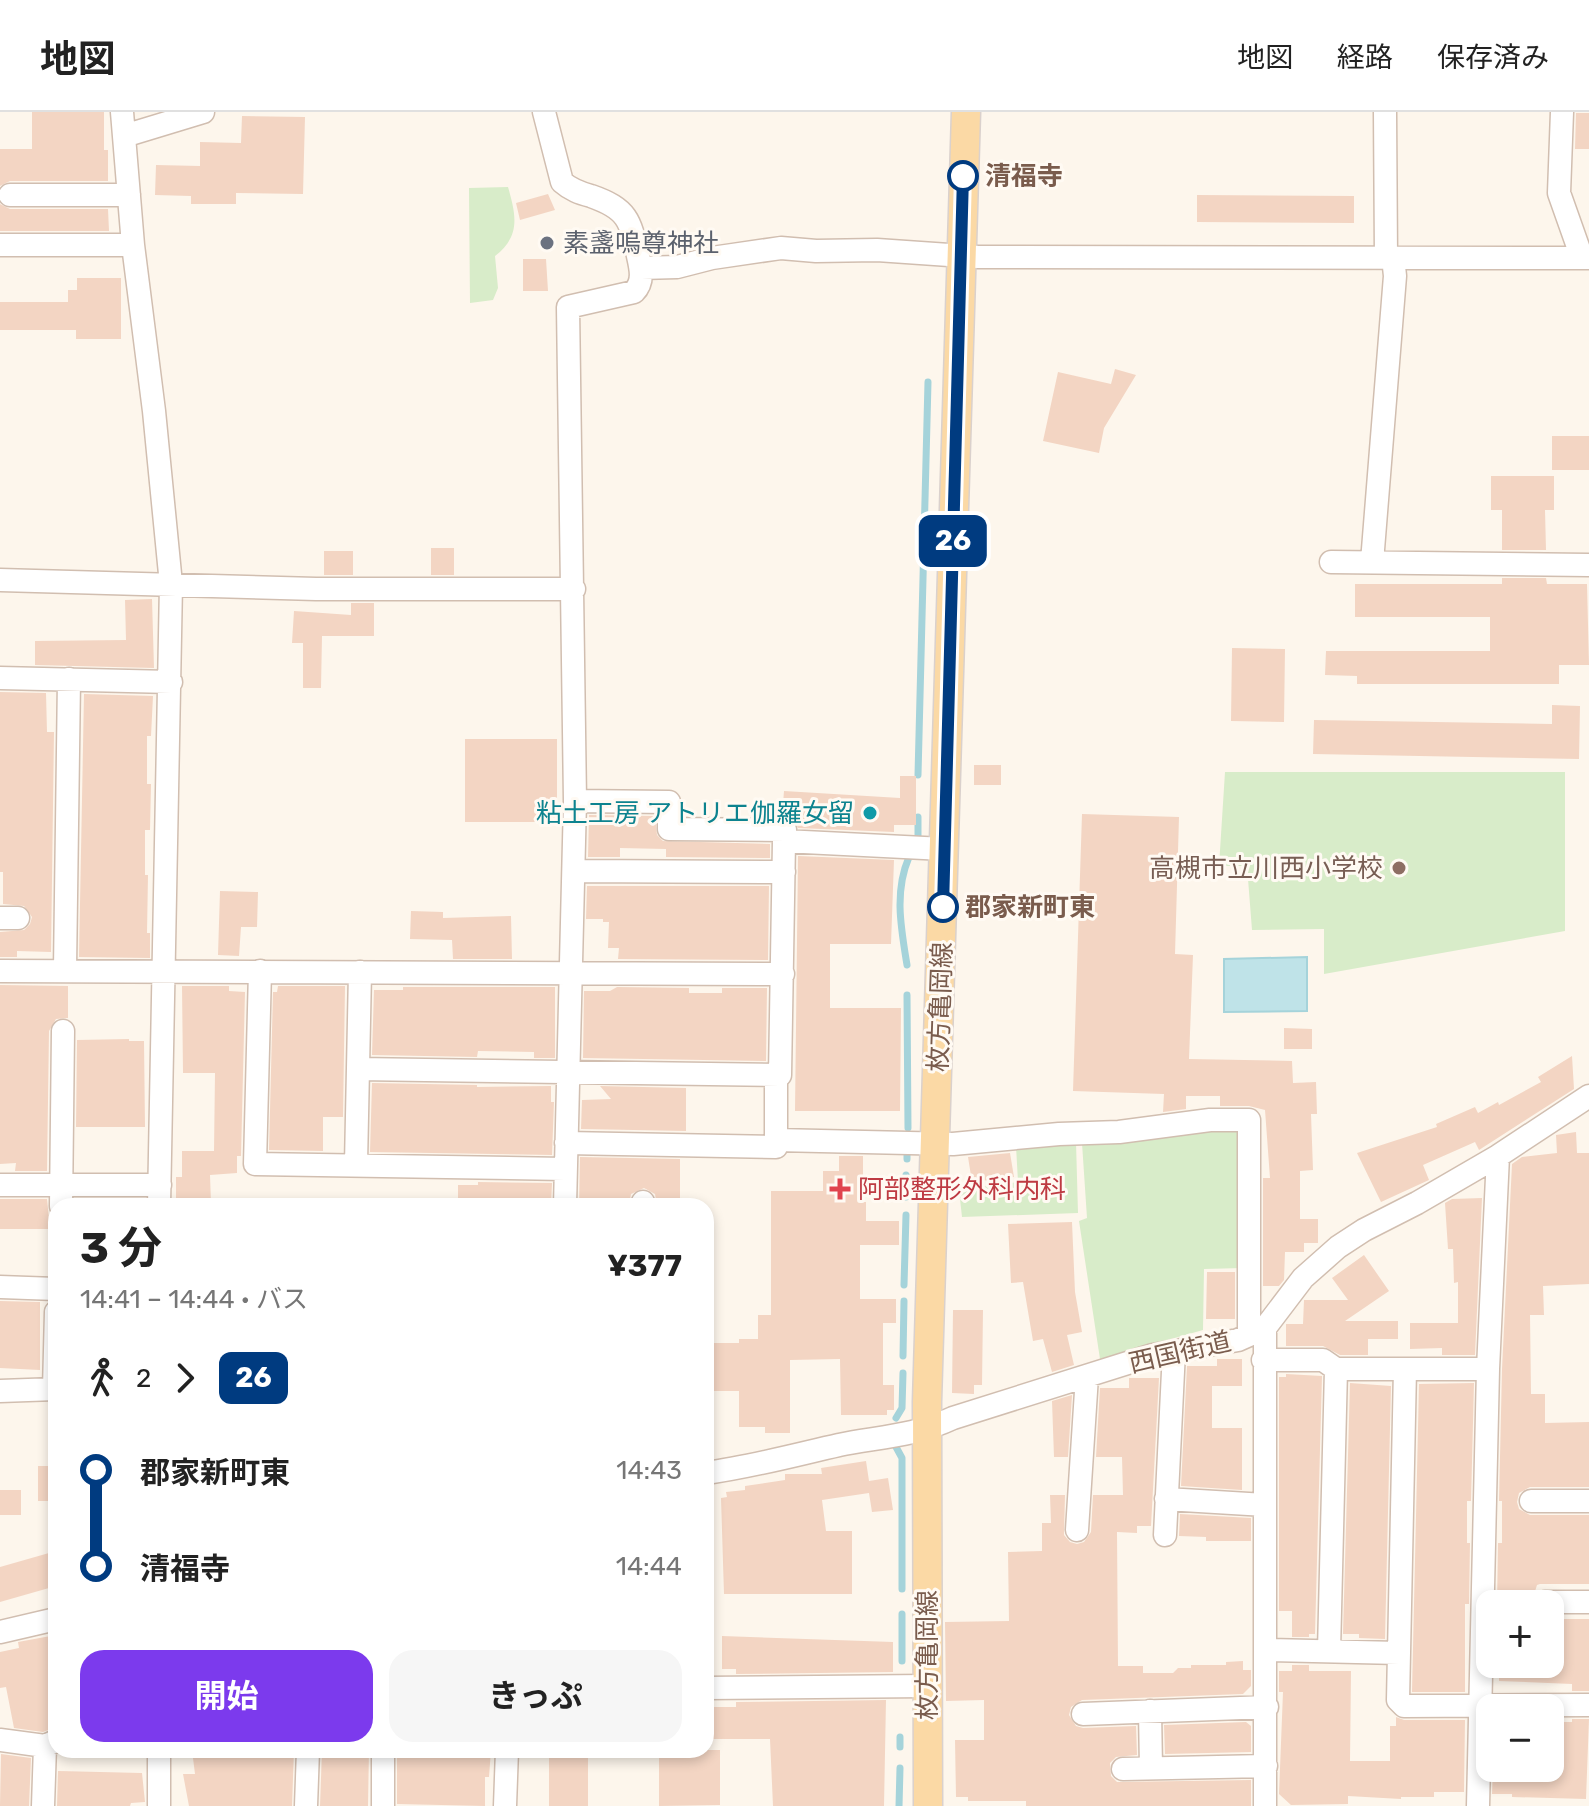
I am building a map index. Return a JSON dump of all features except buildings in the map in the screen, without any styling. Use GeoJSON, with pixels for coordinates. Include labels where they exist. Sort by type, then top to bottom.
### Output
{"type":"FeatureCollection","features":[{"type":"Feature","properties":{"kind":"main road","name":"枚方亀岡線"},"geometry":{"type":"LineString","coordinates":[[928,1806],[927,1430],[966,112]]}},
{"type":"Feature","properties":{"kind":"street"},"geometry":{"type":"LineString","coordinates":[[0,1185],[62,1195],[160,1195],[171,584],[133,245],[122,112]]}},
{"type":"Feature","properties":{"kind":"street"},"geometry":{"type":"LineString","coordinates":[[124,136],[203,112]]}},
{"type":"Feature","properties":{"kind":"street"},"geometry":{"type":"LineString","coordinates":[[544,112],[562,182],[577,192],[610,203],[624,214],[632,230],[641,268],[640,284],[634,292],[568,307],[575,801],[565,1198]]}},
{"type":"Feature","properties":{"kind":"street"},"geometry":{"type":"LineString","coordinates":[[1372,562],[1395,276],[1389,257],[1385,112]]}},
{"type":"Feature","properties":{"kind":"street"},"geometry":{"type":"LineString","coordinates":[[641,268],[677,267],[712,258],[781,248],[961,256],[1586,258],[1559,193],[1562,112]]}},
{"type":"Feature","properties":{"kind":"street"},"geometry":{"type":"LineString","coordinates":[[10,195],[129,195]]}},
{"type":"Feature","properties":{"kind":"street"},"geometry":{"type":"LineString","coordinates":[[0,245],[133,245]]}},
{"type":"Feature","properties":{"kind":"street"},"geometry":{"type":"LineString","coordinates":[[1331,562],[1589,565]]}},
{"type":"Feature","properties":{"kind":"street"},"geometry":{"type":"LineString","coordinates":[[0,580],[316,589],[574,589]]}},
{"type":"Feature","properties":{"kind":"street"},"geometry":{"type":"LineString","coordinates":[[0,678],[171,682]]}},
{"type":"Feature","properties":{"kind":"street"},"geometry":{"type":"LineString","coordinates":[[65,969],[69,679]]}},
{"type":"Feature","properties":{"kind":"street"},"geometry":{"type":"LineString","coordinates":[[358,1069],[780,1075],[785,830],[669,829],[669,802],[575,801]]}},
{"type":"Feature","properties":{"kind":"street"},"geometry":{"type":"LineString","coordinates":[[784,841],[944,849]]}},
{"type":"Feature","properties":{"kind":"street"},"geometry":{"type":"LineString","coordinates":[[574,871],[784,872]]}},
{"type":"Feature","properties":{"kind":"street"},"geometry":{"type":"LineString","coordinates":[[0,971],[783,974]]}},
{"type":"Feature","properties":{"kind":"street"},"geometry":{"type":"LineString","coordinates":[[260,971],[255,1164],[565,1169]]}},
{"type":"Feature","properties":{"kind":"street"},"geometry":{"type":"LineString","coordinates":[[356,1164],[360,972]]}},
{"type":"Feature","properties":{"kind":"street"},"geometry":{"type":"LineString","coordinates":[[62,1195],[63,1031]]}},
{"type":"Feature","properties":{"kind":"street"},"geometry":{"type":"LineString","coordinates":[[566,1143],[776,1147],[776,1075]]}},
{"type":"Feature","properties":{"kind":"street","name":"西国街道"},"geometry":{"type":"LineString","coordinates":[[714,1472],[927,1430],[953,1418],[1153,1355],[1238,1340],[1257,1331],[1303,1278],[1338,1247],[1498,1156],[1589,1096]]}},
{"type":"Feature","properties":{"kind":"street"},"geometry":{"type":"LineString","coordinates":[[776,1140],[935,1144],[1119,1132],[1210,1120],[1249,1120],[1257,1331],[1263,1360],[1267,1707],[1265,1806]]}},
{"type":"Feature","properties":{"kind":"street"},"geometry":{"type":"LineString","coordinates":[[1479,1694],[1488,1369],[1498,1156]]}},
{"type":"Feature","properties":{"kind":"street"},"geometry":{"type":"LineString","coordinates":[[0,1287],[48,1289]]}},
{"type":"Feature","properties":{"kind":"street"},"geometry":{"type":"LineString","coordinates":[[1165,1535],[1174,1351]]}},
{"type":"Feature","properties":{"kind":"street"},"geometry":{"type":"LineString","coordinates":[[1263,1360],[1323,1360],[1336,1369],[1488,1369]]}},
{"type":"Feature","properties":{"kind":"street"},"geometry":{"type":"LineString","coordinates":[[1329,1651],[1336,1369]]}},
{"type":"Feature","properties":{"kind":"street"},"geometry":{"type":"LineString","coordinates":[[1405,1369],[1398,1700],[1404,1706],[1476,1705]]}},
{"type":"Feature","properties":{"kind":"street"},"geometry":{"type":"LineString","coordinates":[[1077,1530],[1087,1376]]}},
{"type":"Feature","properties":{"kind":"street"},"geometry":{"type":"LineString","coordinates":[[0,1391],[48,1389]]}},
{"type":"Feature","properties":{"kind":"street"},"geometry":{"type":"LineString","coordinates":[[1166,1499],[1265,1505]]}},
{"type":"Feature","properties":{"kind":"street"},"geometry":{"type":"LineString","coordinates":[[1531,1501],[1589,1501]]}},
{"type":"Feature","properties":{"kind":"street"},"geometry":{"type":"LineString","coordinates":[[1564,1602],[1589,1602]]}},
{"type":"Feature","properties":{"kind":"street"},"geometry":{"type":"LineString","coordinates":[[0,1632],[48,1621]]}},
{"type":"Feature","properties":{"kind":"street"},"geometry":{"type":"LineString","coordinates":[[1266,1650],[1399,1653]]}},
{"type":"Feature","properties":{"kind":"street"},"geometry":{"type":"LineString","coordinates":[[714,1688],[927,1686]]}},
{"type":"Feature","properties":{"kind":"street"},"geometry":{"type":"LineString","coordinates":[[1564,1705],[1589,1705]]}},
{"type":"Feature","properties":{"kind":"street"},"geometry":{"type":"LineString","coordinates":[[1083,1714],[1267,1707]]}},
{"type":"Feature","properties":{"kind":"street"},"geometry":{"type":"LineString","coordinates":[[1150,1711],[1151,1768]]}},
{"type":"Feature","properties":{"kind":"street"},"geometry":{"type":"LineString","coordinates":[[0,1740],[48,1743]]}},
{"type":"Feature","properties":{"kind":"street"},"geometry":{"type":"LineString","coordinates":[[43,1806],[49,1758]]}},
{"type":"Feature","properties":{"kind":"street"},"geometry":{"type":"LineString","coordinates":[[159,1758],[159,1806]]}},
{"type":"Feature","properties":{"kind":"street"},"geometry":{"type":"LineString","coordinates":[[306,1806],[308,1758]]}},
{"type":"Feature","properties":{"kind":"street"},"geometry":{"type":"LineString","coordinates":[[383,1758],[383,1806]]}},
{"type":"Feature","properties":{"kind":"street"},"geometry":{"type":"LineString","coordinates":[[505,1806],[507,1758]]}},
{"type":"Feature","properties":{"kind":"street"},"geometry":{"type":"LineString","coordinates":[[1123,1769],[1266,1766]]}},
{"type":"Feature","properties":{"kind":"street"},"geometry":{"type":"LineString","coordinates":[[1478,1782],[1478,1806]]}},
{"type":"Feature","properties":{"kind":"green space"},"geometry":{"type":"Polygon","coordinates":[[[508,187],[514,224],[509,241],[495,256],[498,288],[493,300],[470,303],[469,188],[508,187]]]}},
{"type":"Feature","properties":{"kind":"green space"},"geometry":{"type":"Polygon","coordinates":[[[1225,772],[1565,772],[1565,931],[1324,974],[1324,929],[1252,930],[1247,866],[1219,866],[1225,772]]]}},
{"type":"Feature","properties":{"kind":"green space"},"geometry":{"type":"Polygon","coordinates":[[[1242,1126],[1243,1268],[1204,1269],[1203,1330],[1100,1359],[1079,1221],[1087,1218],[1082,1143],[1242,1126]]]}},
{"type":"Feature","properties":{"kind":"green space"},"geometry":{"type":"Polygon","coordinates":[[[1076,1142],[1078,1213],[962,1217],[959,1190],[1018,1182],[1016,1146],[1076,1142]]]}},
{"type":"Feature","properties":{"kind":"water"},"geometry":{"type":"Polygon","coordinates":[[[1307,957],[1307,1011],[1224,1012],[1224,959],[1307,957]]]}},
{"type":"Feature","properties":{"kind":"waterway"},"geometry":{"type":"LineString","coordinates":[[918,775],[928,382]]}},
{"type":"Feature","properties":{"kind":"waterway"},"geometry":{"type":"LineString","coordinates":[[918,817],[918,839]]}},
{"type":"Feature","properties":{"kind":"waterway"},"geometry":{"type":"LineString","coordinates":[[907,965],[900,897],[909,857]]}},
{"type":"Feature","properties":{"kind":"waterway"},"geometry":{"type":"LineString","coordinates":[[907,995],[908,1128]]}},
{"type":"Feature","properties":{"kind":"waterway"},"geometry":{"type":"LineString","coordinates":[[906,1175],[906,1197]]}},
{"type":"Feature","properties":{"kind":"waterway"},"geometry":{"type":"LineString","coordinates":[[904,1285],[906,1215]]}},
{"type":"Feature","properties":{"kind":"waterway"},"geometry":{"type":"LineString","coordinates":[[903,1356],[904,1301]]}},
{"type":"Feature","properties":{"kind":"waterway"},"geometry":{"type":"LineString","coordinates":[[896,1418],[902,1408],[903,1373]]}},
{"type":"Feature","properties":{"kind":"waterway"},"geometry":{"type":"LineString","coordinates":[[896,1447],[902,1458],[902,1589]]}},
{"type":"Feature","properties":{"kind":"waterway"},"geometry":{"type":"LineString","coordinates":[[902,1614],[902,1661]]}},
{"type":"Feature","properties":{"kind":"waterway"},"geometry":{"type":"LineString","coordinates":[[900,1737],[900,1747]]}},
{"type":"Feature","properties":{"kind":"waterway"},"geometry":{"type":"LineString","coordinates":[[899,1806],[900,1768]]}},
{"type":"Feature","properties":{"kind":"bus line","name":"26"},"geometry":{"type":"LineString","coordinates":[[943,907],[963,176]]}},
{"type":"Feature","properties":{"kind":"place","name":"清福寺"},"geometry":{"type":"Point","coordinates":[963,176]}},
{"type":"Feature","properties":{"kind":"place","name":"素盞嗚尊神社"},"geometry":{"type":"Point","coordinates":[547,243]}},
{"type":"Feature","properties":{"kind":"place","name":"粘土工房 アトリエ伽羅女留"},"geometry":{"type":"Point","coordinates":[870,813]}},
{"type":"Feature","properties":{"kind":"place","name":"高槻市立川西小学校"},"geometry":{"type":"Point","coordinates":[1399,868]}},
{"type":"Feature","properties":{"kind":"place","name":"郡家新町東"},"geometry":{"type":"Point","coordinates":[943,907]}},
{"type":"Feature","properties":{"kind":"place","name":"阿部整形外科内科"},"geometry":{"type":"Point","coordinates":[840,1189]}}]}
